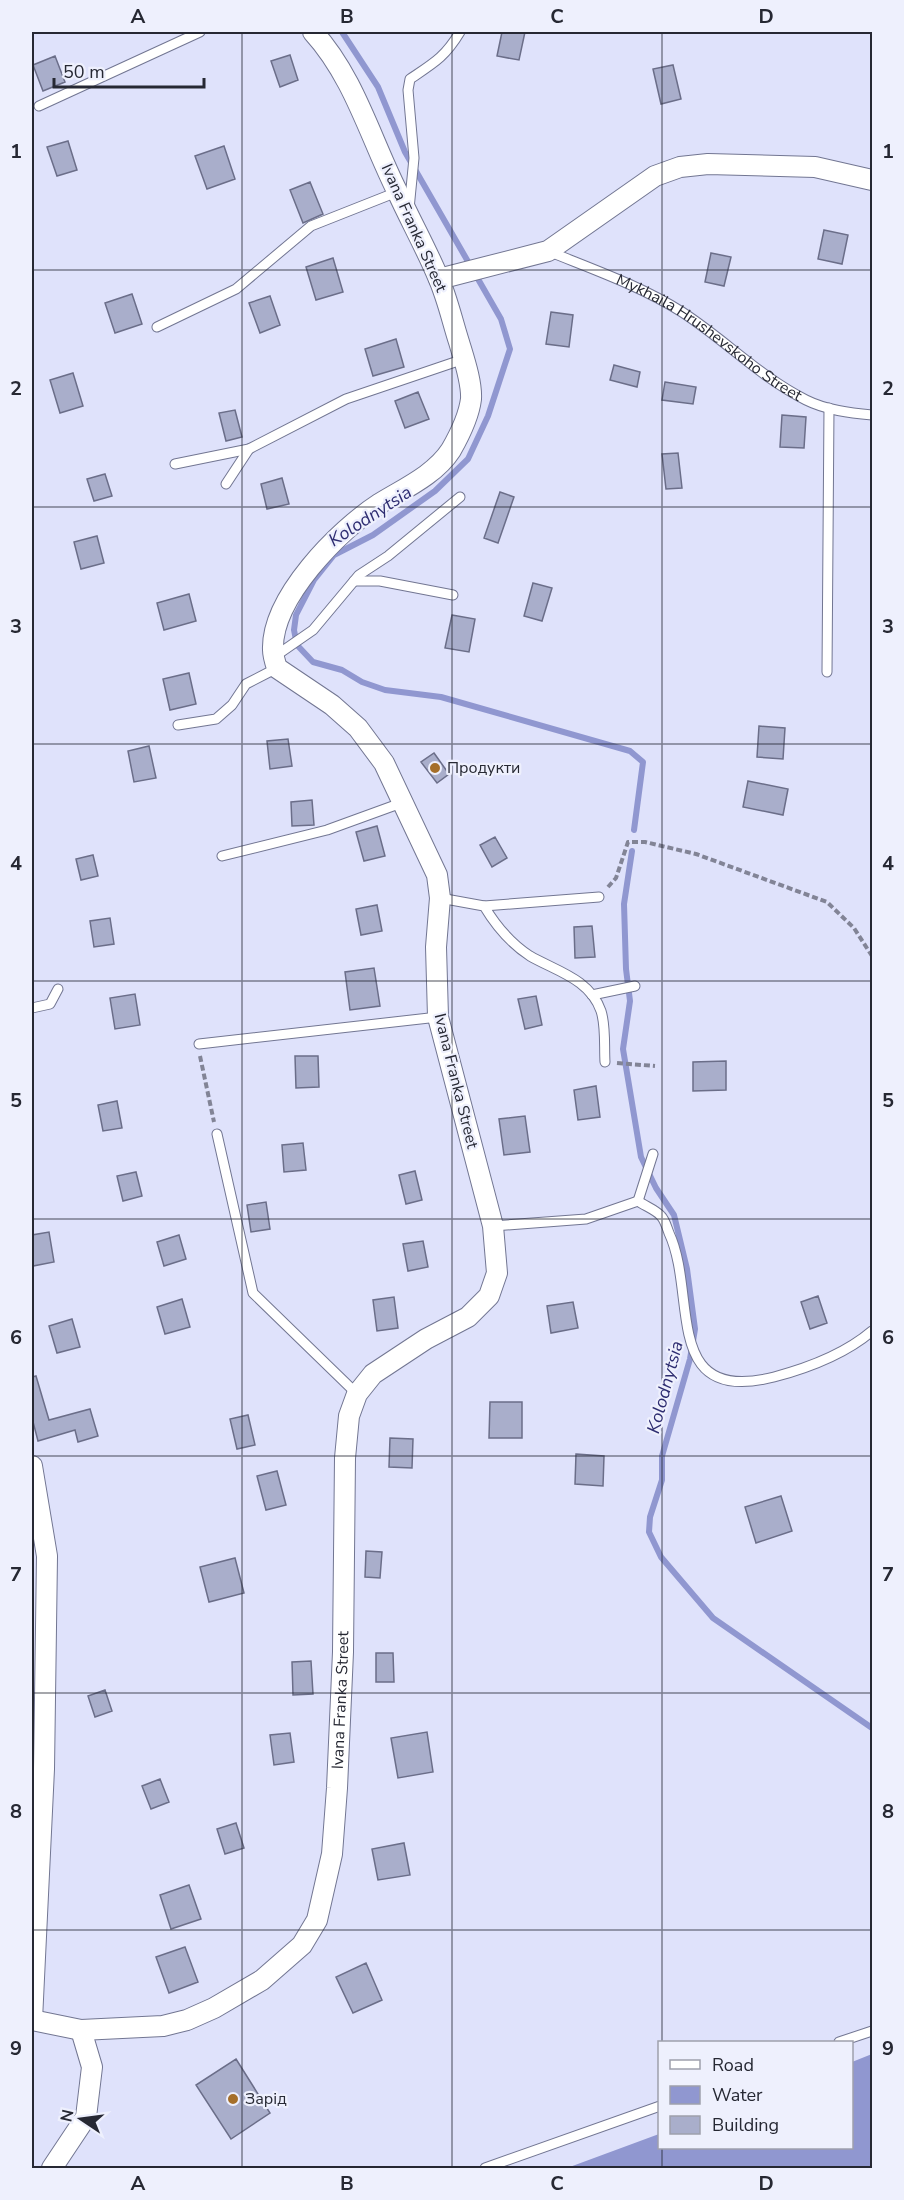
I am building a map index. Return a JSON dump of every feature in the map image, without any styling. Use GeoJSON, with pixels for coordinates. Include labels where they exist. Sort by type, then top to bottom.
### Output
{"type":"FeatureCollection","features":[{"type":"Feature","properties":{"kind":"street","name":"Ivana Franka Street"},"geometry":{"type":"LineString","coordinates":[[32,2020],[81,2030],[163,2026],[187,2020],[214,2008],[262,1980],[302,1945],[317,1920],[332,1854],[343,1652],[345,1458],[349,1416],[357,1394],[373,1374],[426,1339],[468,1317],[489,1296],[498,1273],[493,1226],[438,1017],[436,947],[440,898],[437,875],[384,763],[358,728],[278,658],[273,650],[277,627],[290,598],[308,570],[334,538],[377,505],[421,479],[450,452],[464,423],[471,399],[446,277],[363,111],[329,49],[313,32]]}},
{"type":"Feature","properties":{"kind":"street"},"geometry":{"type":"LineString","coordinates":[[446,277],[548,251],[656,176],[680,167],[708,165],[815,167],[873,180]]}},
{"type":"Feature","properties":{"kind":"street"},"geometry":{"type":"LineString","coordinates":[[32,1466],[47,1556],[44,1769],[32,2020]]}},
{"type":"Feature","properties":{"kind":"street"},"geometry":{"type":"LineString","coordinates":[[52,2169],[86,2117],[92,2067],[81,2030]]}},
{"type":"Feature","properties":{"kind":"lane"},"geometry":{"type":"LineString","coordinates":[[39,106],[200,32]]}},
{"type":"Feature","properties":{"kind":"lane"},"geometry":{"type":"LineString","coordinates":[[157,327],[236,289],[311,226],[406,200],[414,158],[408,90],[410,79],[436,63],[449,50],[460,32]]}},
{"type":"Feature","properties":{"kind":"lane","name":"Mykhaila Hrushevskoho Street"},"geometry":{"type":"LineString","coordinates":[[548,251],[607,275],[682,312],[732,352],[806,400],[829,408],[873,415]]}},
{"type":"Feature","properties":{"kind":"lane"},"geometry":{"type":"LineString","coordinates":[[175,464],[249,449],[346,399],[464,359]]}},
{"type":"Feature","properties":{"kind":"lane"},"geometry":{"type":"LineString","coordinates":[[827,672],[829,408]]}},
{"type":"Feature","properties":{"kind":"lane"},"geometry":{"type":"LineString","coordinates":[[226,484],[249,449]]}},
{"type":"Feature","properties":{"kind":"lane"},"geometry":{"type":"LineString","coordinates":[[178,725],[216,719],[232,705],[246,684],[313,630],[354,581],[460,497]]}},
{"type":"Feature","properties":{"kind":"lane"},"geometry":{"type":"LineString","coordinates":[[354,581],[380,581],[453,595]]}},
{"type":"Feature","properties":{"kind":"lane"},"geometry":{"type":"LineString","coordinates":[[222,856],[327,830],[404,802]]}},
{"type":"Feature","properties":{"kind":"lane"},"geometry":{"type":"LineString","coordinates":[[440,898],[484,906],[599,897]]}},
{"type":"Feature","properties":{"kind":"lane"},"geometry":{"type":"LineString","coordinates":[[484,906],[498,929],[529,955],[571,976],[592,995],[602,1013],[605,1062]]}},
{"type":"Feature","properties":{"kind":"lane"},"geometry":{"type":"LineString","coordinates":[[592,995],[635,986]]}},
{"type":"Feature","properties":{"kind":"lane"},"geometry":{"type":"LineString","coordinates":[[32,1008],[50,1004],[58,989]]}},
{"type":"Feature","properties":{"kind":"lane"},"geometry":{"type":"LineString","coordinates":[[199,1044],[438,1017]]}},
{"type":"Feature","properties":{"kind":"lane"},"geometry":{"type":"LineString","coordinates":[[217,1134],[253,1293],[357,1394]]}},
{"type":"Feature","properties":{"kind":"lane"},"geometry":{"type":"LineString","coordinates":[[638,1201],[653,1154]]}},
{"type":"Feature","properties":{"kind":"lane"},"geometry":{"type":"LineString","coordinates":[[493,1226],[586,1219],[638,1201]]}},
{"type":"Feature","properties":{"kind":"lane"},"geometry":{"type":"LineString","coordinates":[[638,1201],[662,1217],[676,1248],[689,1338],[698,1359],[707,1371],[721,1380],[737,1384],[797,1371],[855,1346],[873,1331]]}},
{"type":"Feature","properties":{"kind":"lane"},"geometry":{"type":"LineString","coordinates":[[845,2041],[873,2031]]}},
{"type":"Feature","properties":{"kind":"lane"},"geometry":{"type":"LineString","coordinates":[[485,2169],[658,2107]]}},
{"type":"Feature","properties":{"kind":"path"},"geometry":{"type":"LineString","coordinates":[[599,897],[616,879],[628,842],[645,842],[696,854],[827,902],[854,928],[873,956]]}},
{"type":"Feature","properties":{"kind":"path"},"geometry":{"type":"LineString","coordinates":[[199,1044],[217,1134]]}},
{"type":"Feature","properties":{"kind":"path"},"geometry":{"type":"LineString","coordinates":[[605,1062],[655,1065]]}},
{"type":"Feature","properties":{"kind":"water"},"geometry":{"type":"Polygon","coordinates":[[[872,2054],[872,2168],[567,2168],[658,2134],[658,2149],[853,2149],[853,2062],[872,2054]]]}},
{"type":"Feature","properties":{"kind":"building"},"geometry":{"type":"Polygon","coordinates":[[[502,32],[525,32],[519,60],[497,56],[502,32]]]}},
{"type":"Feature","properties":{"kind":"building"},"geometry":{"type":"Polygon","coordinates":[[[290,55],[298,80],[280,87],[271,61],[290,55]]]}},
{"type":"Feature","properties":{"kind":"building"},"geometry":{"type":"Polygon","coordinates":[[[55,56],[65,82],[43,91],[33,65],[55,56]]]}},
{"type":"Feature","properties":{"kind":"building"},"geometry":{"type":"Polygon","coordinates":[[[673,65],[681,99],[661,104],[653,69],[673,65]]]}},
{"type":"Feature","properties":{"kind":"building"},"geometry":{"type":"Polygon","coordinates":[[[68,141],[77,170],[57,176],[47,147],[68,141]]]}},
{"type":"Feature","properties":{"kind":"building"},"geometry":{"type":"Polygon","coordinates":[[[224,146],[235,179],[207,189],[195,156],[224,146]]]}},
{"type":"Feature","properties":{"kind":"building"},"geometry":{"type":"Polygon","coordinates":[[[310,182],[323,214],[303,223],[290,190],[310,182]]]}},
{"type":"Feature","properties":{"kind":"building"},"geometry":{"type":"Polygon","coordinates":[[[824,230],[848,235],[842,264],[818,259],[824,230]]]}},
{"type":"Feature","properties":{"kind":"building"},"geometry":{"type":"Polygon","coordinates":[[[711,253],[731,257],[724,286],[705,282],[711,253]]]}},
{"type":"Feature","properties":{"kind":"building"},"geometry":{"type":"Polygon","coordinates":[[[333,258],[343,292],[316,300],[306,267],[333,258]]]}},
{"type":"Feature","properties":{"kind":"building"},"geometry":{"type":"Polygon","coordinates":[[[132,294],[142,324],[115,333],[105,303],[132,294]]]}},
{"type":"Feature","properties":{"kind":"building"},"geometry":{"type":"Polygon","coordinates":[[[270,296],[280,325],[260,333],[249,303],[270,296]]]}},
{"type":"Feature","properties":{"kind":"building"},"geometry":{"type":"Polygon","coordinates":[[[551,312],[573,315],[569,347],[546,344],[551,312]]]}},
{"type":"Feature","properties":{"kind":"building"},"geometry":{"type":"Polygon","coordinates":[[[396,339],[404,367],[373,376],[365,349],[396,339]]]}},
{"type":"Feature","properties":{"kind":"building"},"geometry":{"type":"Polygon","coordinates":[[[614,365],[640,372],[637,387],[610,380],[614,365]]]}},
{"type":"Feature","properties":{"kind":"building"},"geometry":{"type":"Polygon","coordinates":[[[73,373],[83,406],[60,413],[50,380],[73,373]]]}},
{"type":"Feature","properties":{"kind":"building"},"geometry":{"type":"Polygon","coordinates":[[[665,382],[696,387],[693,404],[662,400],[665,382]]]}},
{"type":"Feature","properties":{"kind":"building"},"geometry":{"type":"Polygon","coordinates":[[[418,392],[429,419],[405,428],[395,401],[418,392]]]}},
{"type":"Feature","properties":{"kind":"building"},"geometry":{"type":"Polygon","coordinates":[[[235,410],[242,437],[226,441],[219,413],[235,410]]]}},
{"type":"Feature","properties":{"kind":"building"},"geometry":{"type":"Polygon","coordinates":[[[782,415],[806,417],[804,448],[780,447],[782,415]]]}},
{"type":"Feature","properties":{"kind":"building"},"geometry":{"type":"Polygon","coordinates":[[[678,453],[682,488],[666,489],[662,454],[678,453]]]}},
{"type":"Feature","properties":{"kind":"building"},"geometry":{"type":"Polygon","coordinates":[[[105,474],[112,496],[94,501],[87,479],[105,474]]]}},
{"type":"Feature","properties":{"kind":"building"},"geometry":{"type":"Polygon","coordinates":[[[282,478],[289,504],[267,509],[261,484],[282,478]]]}},
{"type":"Feature","properties":{"kind":"building"},"geometry":{"type":"Polygon","coordinates":[[[500,492],[514,497],[498,543],[484,538],[500,492]]]}},
{"type":"Feature","properties":{"kind":"building"},"geometry":{"type":"Polygon","coordinates":[[[97,536],[104,563],[81,569],[74,542],[97,536]]]}},
{"type":"Feature","properties":{"kind":"building"},"geometry":{"type":"Polygon","coordinates":[[[533,583],[552,588],[542,621],[524,616],[533,583]]]}},
{"type":"Feature","properties":{"kind":"building"},"geometry":{"type":"Polygon","coordinates":[[[189,594],[196,621],[164,630],[157,603],[189,594]]]}},
{"type":"Feature","properties":{"kind":"building"},"geometry":{"type":"Polygon","coordinates":[[[452,615],[475,619],[469,652],[445,648],[452,615]]]}},
{"type":"Feature","properties":{"kind":"building"},"geometry":{"type":"Polygon","coordinates":[[[189,673],[196,704],[170,710],[163,679],[189,673]]]}},
{"type":"Feature","properties":{"kind":"building"},"geometry":{"type":"Polygon","coordinates":[[[759,726],[785,728],[783,759],[757,757],[759,726]]]}},
{"type":"Feature","properties":{"kind":"building"},"geometry":{"type":"Polygon","coordinates":[[[288,739],[292,766],[270,769],[267,741],[288,739]]]}},
{"type":"Feature","properties":{"kind":"building"},"geometry":{"type":"Polygon","coordinates":[[[149,746],[156,778],[134,782],[128,751],[149,746]]]}},
{"type":"Feature","properties":{"kind":"building","name":"Продукти"},"geometry":{"type":"Polygon","coordinates":[[[434,753],[449,774],[437,783],[421,762],[434,753]]]}},
{"type":"Feature","properties":{"kind":"building"},"geometry":{"type":"Polygon","coordinates":[[[748,781],[788,789],[783,815],[743,807],[748,781]]]}},
{"type":"Feature","properties":{"kind":"building"},"geometry":{"type":"Polygon","coordinates":[[[312,800],[314,825],[292,826],[291,802],[312,800]]]}},
{"type":"Feature","properties":{"kind":"building"},"geometry":{"type":"Polygon","coordinates":[[[377,826],[385,856],[364,861],[356,832],[377,826]]]}},
{"type":"Feature","properties":{"kind":"building"},"geometry":{"type":"Polygon","coordinates":[[[495,837],[507,858],[492,867],[480,845],[495,837]]]}},
{"type":"Feature","properties":{"kind":"building"},"geometry":{"type":"Polygon","coordinates":[[[93,855],[98,876],[81,880],[76,859],[93,855]]]}},
{"type":"Feature","properties":{"kind":"building"},"geometry":{"type":"Polygon","coordinates":[[[377,905],[382,931],[361,935],[356,909],[377,905]]]}},
{"type":"Feature","properties":{"kind":"building"},"geometry":{"type":"Polygon","coordinates":[[[110,918],[114,944],[94,947],[90,921],[110,918]]]}},
{"type":"Feature","properties":{"kind":"building"},"geometry":{"type":"Polygon","coordinates":[[[592,926],[595,957],[575,958],[574,927],[592,926]]]}},
{"type":"Feature","properties":{"kind":"building"},"geometry":{"type":"Polygon","coordinates":[[[374,968],[380,1006],[350,1010],[345,972],[374,968]]]}},
{"type":"Feature","properties":{"kind":"building"},"geometry":{"type":"Polygon","coordinates":[[[135,994],[140,1025],[115,1029],[110,998],[135,994]]]}},
{"type":"Feature","properties":{"kind":"building"},"geometry":{"type":"Polygon","coordinates":[[[536,996],[542,1025],[525,1029],[518,999],[536,996]]]}},
{"type":"Feature","properties":{"kind":"building"},"geometry":{"type":"Polygon","coordinates":[[[295,1056],[318,1056],[319,1087],[296,1088],[295,1056]]]}},
{"type":"Feature","properties":{"kind":"building"},"geometry":{"type":"Polygon","coordinates":[[[726,1061],[726,1090],[693,1091],[693,1062],[726,1061]]]}},
{"type":"Feature","properties":{"kind":"building"},"geometry":{"type":"Polygon","coordinates":[[[596,1086],[600,1117],[578,1120],[574,1090],[596,1086]]]}},
{"type":"Feature","properties":{"kind":"building"},"geometry":{"type":"Polygon","coordinates":[[[117,1101],[122,1128],[103,1131],[98,1105],[117,1101]]]}},
{"type":"Feature","properties":{"kind":"building"},"geometry":{"type":"Polygon","coordinates":[[[525,1116],[530,1152],[504,1155],[499,1119],[525,1116]]]}},
{"type":"Feature","properties":{"kind":"building"},"geometry":{"type":"Polygon","coordinates":[[[303,1143],[306,1170],[284,1172],[282,1145],[303,1143]]]}},
{"type":"Feature","properties":{"kind":"building"},"geometry":{"type":"Polygon","coordinates":[[[415,1171],[422,1200],[406,1204],[399,1175],[415,1171]]]}},
{"type":"Feature","properties":{"kind":"building"},"geometry":{"type":"Polygon","coordinates":[[[136,1172],[142,1196],[123,1201],[117,1176],[136,1172]]]}},
{"type":"Feature","properties":{"kind":"building"},"geometry":{"type":"Polygon","coordinates":[[[266,1202],[270,1229],[251,1232],[247,1205],[266,1202]]]}},
{"type":"Feature","properties":{"kind":"building"},"geometry":{"type":"Polygon","coordinates":[[[49,1232],[54,1262],[33,1266],[32,1235],[49,1232]]]}},
{"type":"Feature","properties":{"kind":"building"},"geometry":{"type":"Polygon","coordinates":[[[179,1235],[186,1259],[164,1266],[157,1242],[179,1235]]]}},
{"type":"Feature","properties":{"kind":"building"},"geometry":{"type":"Polygon","coordinates":[[[423,1241],[428,1267],[408,1271],[403,1244],[423,1241]]]}},
{"type":"Feature","properties":{"kind":"building"},"geometry":{"type":"Polygon","coordinates":[[[818,1296],[827,1323],[810,1329],[801,1302],[818,1296]]]}},
{"type":"Feature","properties":{"kind":"building"},"geometry":{"type":"Polygon","coordinates":[[[394,1297],[398,1328],[377,1331],[373,1300],[394,1297]]]}},
{"type":"Feature","properties":{"kind":"building"},"geometry":{"type":"Polygon","coordinates":[[[182,1299],[190,1327],[165,1334],[157,1307],[182,1299]]]}},
{"type":"Feature","properties":{"kind":"building"},"geometry":{"type":"Polygon","coordinates":[[[573,1302],[578,1328],[551,1333],[547,1306],[573,1302]]]}},
{"type":"Feature","properties":{"kind":"building"},"geometry":{"type":"Polygon","coordinates":[[[72,1319],[80,1347],[57,1353],[49,1326],[72,1319]]]}},
{"type":"Feature","properties":{"kind":"building"},"geometry":{"type":"Polygon","coordinates":[[[36,1376],[49,1420],[90,1409],[98,1436],[78,1442],[75,1430],[38,1441],[32,1418],[32,1377],[36,1376]]]}},
{"type":"Feature","properties":{"kind":"building"},"geometry":{"type":"Polygon","coordinates":[[[490,1402],[522,1402],[522,1438],[489,1438],[490,1402]]]}},
{"type":"Feature","properties":{"kind":"building"},"geometry":{"type":"Polygon","coordinates":[[[248,1415],[255,1445],[237,1449],[230,1419],[248,1415]]]}},
{"type":"Feature","properties":{"kind":"building"},"geometry":{"type":"Polygon","coordinates":[[[390,1438],[413,1439],[412,1468],[389,1467],[390,1438]]]}},
{"type":"Feature","properties":{"kind":"building"},"geometry":{"type":"Polygon","coordinates":[[[576,1454],[604,1456],[603,1486],[575,1484],[576,1454]]]}},
{"type":"Feature","properties":{"kind":"building"},"geometry":{"type":"Polygon","coordinates":[[[277,1471],[286,1505],[266,1510],[257,1476],[277,1471]]]}},
{"type":"Feature","properties":{"kind":"building"},"geometry":{"type":"Polygon","coordinates":[[[781,1496],[792,1531],[756,1543],[745,1507],[781,1496]]]}},
{"type":"Feature","properties":{"kind":"building"},"geometry":{"type":"Polygon","coordinates":[[[366,1551],[382,1552],[380,1578],[365,1577],[366,1551]]]}},
{"type":"Feature","properties":{"kind":"building"},"geometry":{"type":"Polygon","coordinates":[[[235,1558],[244,1593],[209,1602],[200,1567],[235,1558]]]}},
{"type":"Feature","properties":{"kind":"building"},"geometry":{"type":"Polygon","coordinates":[[[376,1653],[393,1653],[394,1682],[376,1682],[376,1653]]]}},
{"type":"Feature","properties":{"kind":"building"},"geometry":{"type":"Polygon","coordinates":[[[311,1661],[313,1694],[293,1695],[292,1662],[311,1661]]]}},
{"type":"Feature","properties":{"kind":"building"},"geometry":{"type":"Polygon","coordinates":[[[105,1690],[112,1711],[95,1717],[88,1696],[105,1690]]]}},
{"type":"Feature","properties":{"kind":"building"},"geometry":{"type":"Polygon","coordinates":[[[427,1732],[433,1772],[398,1778],[391,1738],[427,1732]]]}},
{"type":"Feature","properties":{"kind":"building"},"geometry":{"type":"Polygon","coordinates":[[[290,1733],[294,1762],[274,1765],[270,1735],[290,1733]]]}},
{"type":"Feature","properties":{"kind":"building"},"geometry":{"type":"Polygon","coordinates":[[[160,1779],[169,1802],[151,1809],[142,1786],[160,1779]]]}},
{"type":"Feature","properties":{"kind":"building"},"geometry":{"type":"Polygon","coordinates":[[[236,1823],[244,1848],[225,1854],[217,1829],[236,1823]]]}},
{"type":"Feature","properties":{"kind":"building"},"geometry":{"type":"Polygon","coordinates":[[[404,1843],[410,1875],[378,1880],[372,1849],[404,1843]]]}},
{"type":"Feature","properties":{"kind":"building"},"geometry":{"type":"Polygon","coordinates":[[[189,1885],[201,1919],[171,1929],[160,1895],[189,1885]]]}},
{"type":"Feature","properties":{"kind":"building"},"geometry":{"type":"Polygon","coordinates":[[[185,1947],[198,1982],[169,1993],[156,1957],[185,1947]]]}},
{"type":"Feature","properties":{"kind":"building"},"geometry":{"type":"Polygon","coordinates":[[[366,1963],[382,2000],[353,2013],[336,1977],[366,1963]]]}},
{"type":"Feature","properties":{"kind":"building","name":"Зарід"},"geometry":{"type":"Polygon","coordinates":[[[236,2059],[270,2113],[231,2139],[196,2085],[236,2059]]]}},
{"type":"Feature","properties":{"kind":"waterway","name":"Kolodnytsia"},"geometry":{"type":"LineString","coordinates":[[342,32],[378,87],[405,152],[501,319],[510,349],[488,416],[468,459],[435,491],[373,535],[334,555],[314,580],[296,615],[294,630],[297,645],[313,662],[342,670],[362,682],[385,690],[441,697],[630,751],[643,762],[634,830]]}},
{"type":"Feature","properties":{"kind":"waterway","name":"Kolodnytsia"},"geometry":{"type":"LineString","coordinates":[[632,851],[624,904],[626,969],[630,1001],[623,1049],[641,1157],[656,1188],[674,1215],[687,1269],[695,1329],[690,1359],[662,1456],[662,1480],[650,1517],[649,1532],[661,1557],[713,1618],[872,1728]]}},
{"type":"Feature","properties":{"kind":"place","name":"Продукти"},"geometry":{"type":"Point","coordinates":[435,768]}},
{"type":"Feature","properties":{"kind":"place","name":"Зарід"},"geometry":{"type":"Point","coordinates":[233,2099]}}]}
